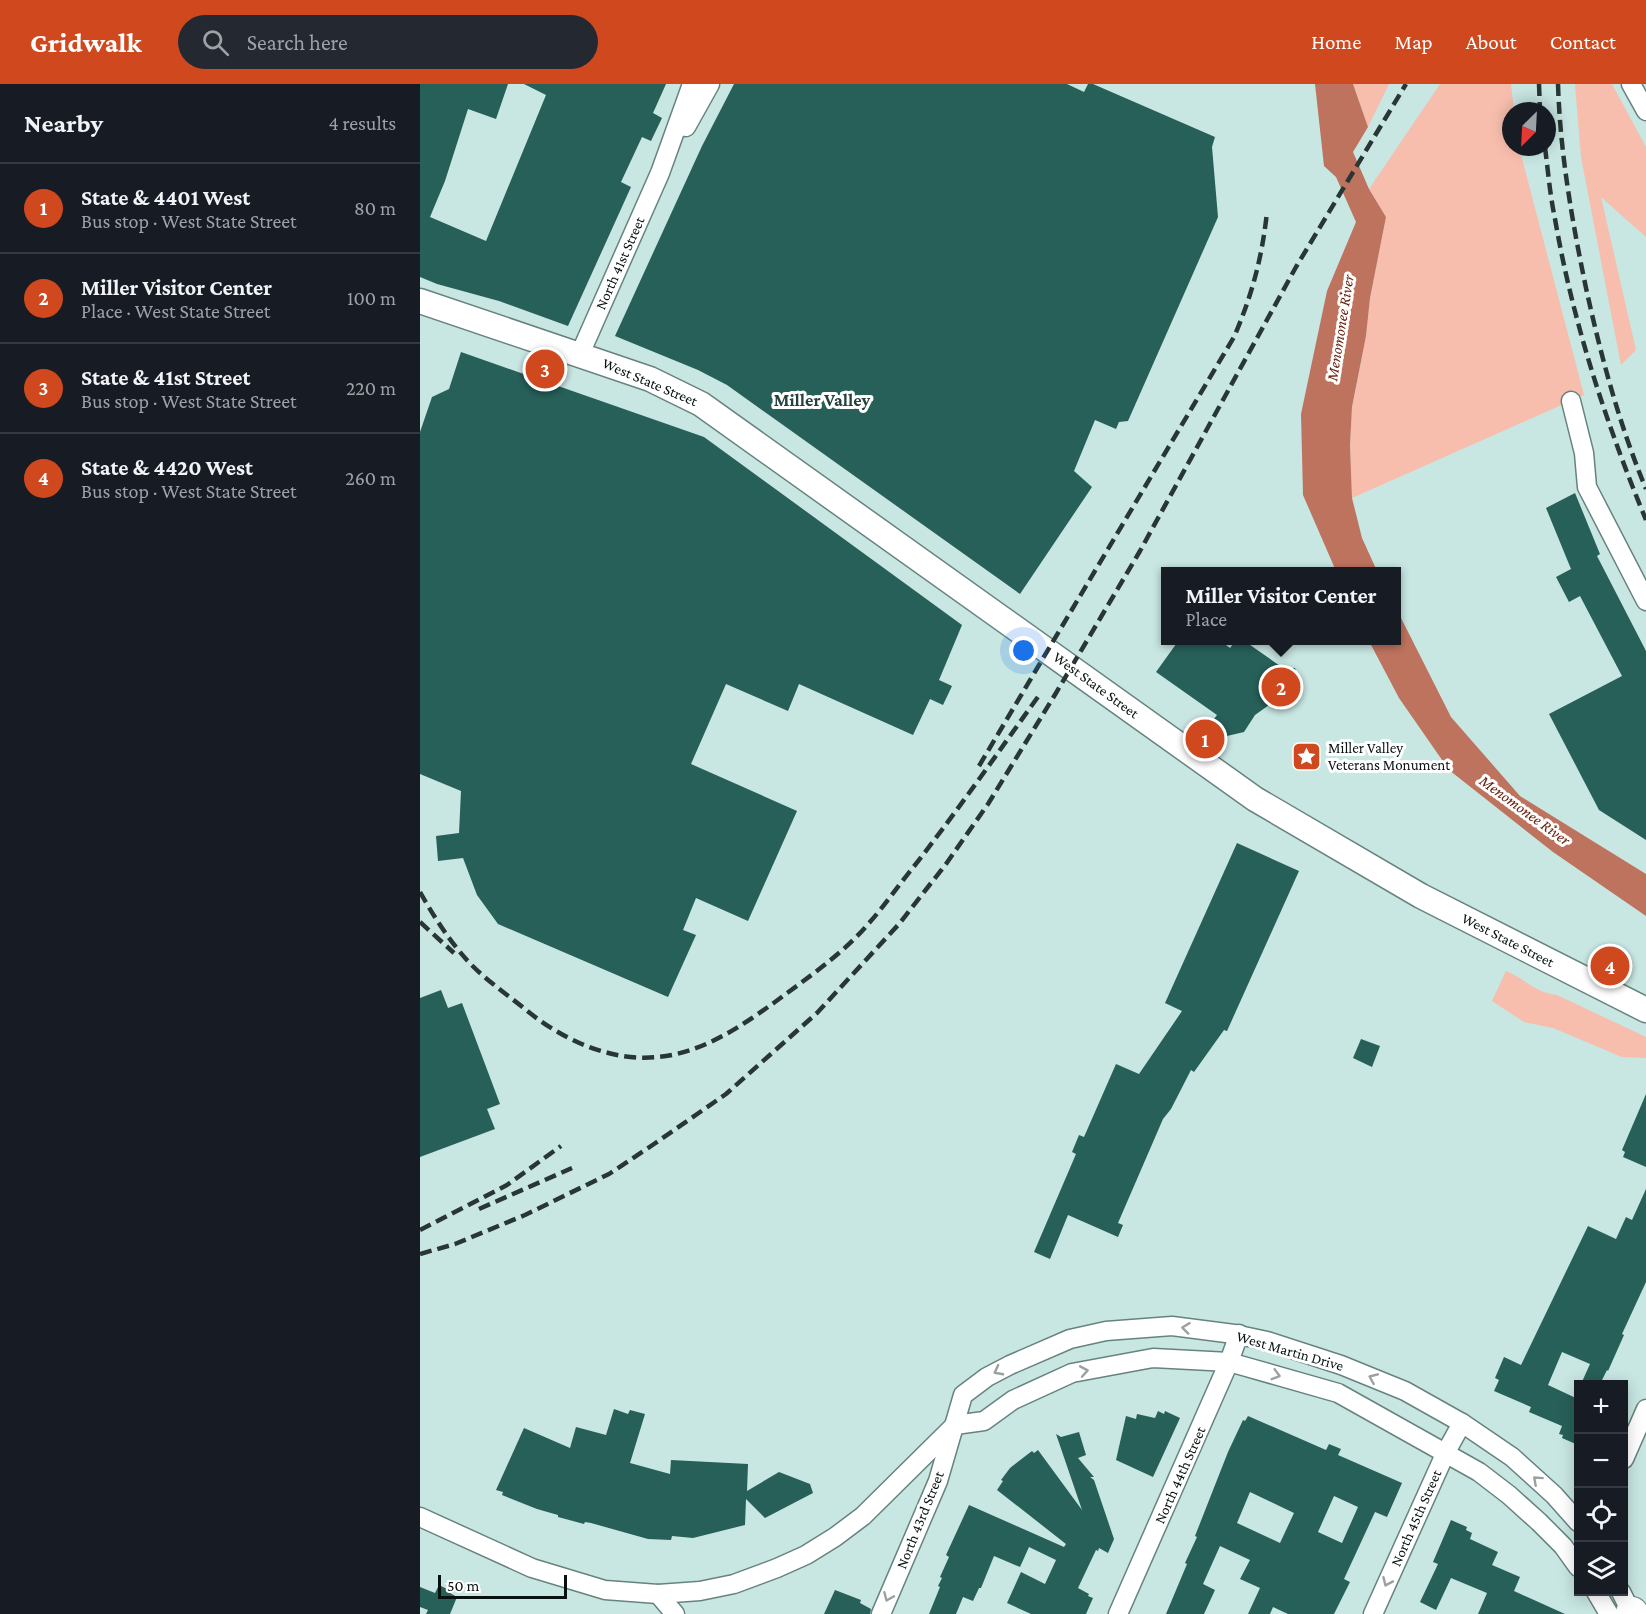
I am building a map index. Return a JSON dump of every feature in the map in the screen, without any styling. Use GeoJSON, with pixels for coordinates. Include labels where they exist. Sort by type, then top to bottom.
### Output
{"type":"FeatureCollection","features":[{"type":"Feature","properties":{"kind":"main road","name":"West State Street"},"geometry":{"type":"LineString","coordinates":[[420,301],[650,379],[701,404],[1255,799],[1421,896],[1646,1010]]}},
{"type":"Feature","properties":{"kind":"street","name":"North 41st Street"},"geometry":{"type":"LineString","coordinates":[[580,354],[660,173],[692,84]]}},
{"type":"Feature","properties":{"kind":"street","name":"North 41st Street"},"geometry":{"type":"LineString","coordinates":[[660,173],[710,84]]}},
{"type":"Feature","properties":{"kind":"street"},"geometry":{"type":"LineString","coordinates":[[1631,84],[1645,109]]}},
{"type":"Feature","properties":{"kind":"street"},"geometry":{"type":"LineString","coordinates":[[1570,401],[1584,453],[1587,487],[1646,601]]}},
{"type":"Feature","properties":{"kind":"street","name":"West Martin Drive"},"geometry":{"type":"LineString","coordinates":[[1574,1518],[1554,1495],[1512,1457],[1462,1423],[1405,1391],[1341,1365],[1239,1334],[1172,1326],[1106,1331],[1070,1339],[1010,1365],[979,1383],[963,1395],[955,1425],[984,1421],[1013,1400],[1072,1373],[1153,1358],[1229,1362],[1338,1393],[1446,1452],[1479,1472],[1509,1495],[1563,1546],[1574,1561]]}},
{"type":"Feature","properties":{"kind":"street","name":"North 44th Street"},"geometry":{"type":"LineString","coordinates":[[1118,1614],[1229,1362],[1239,1334]]}},
{"type":"Feature","properties":{"kind":"street"},"geometry":{"type":"LineString","coordinates":[[1628,1448],[1646,1408]]}},
{"type":"Feature","properties":{"kind":"street","name":"North 45th Street"},"geometry":{"type":"LineString","coordinates":[[1373,1614],[1446,1452],[1462,1423]]}},
{"type":"Feature","properties":{"kind":"street"},"geometry":{"type":"LineString","coordinates":[[420,1517],[532,1568],[605,1590],[658,1594],[700,1592],[755,1577],[806,1555],[835,1537],[863,1516],[955,1425]]}},
{"type":"Feature","properties":{"kind":"street","name":"North 43rd Street"},"geometry":{"type":"LineString","coordinates":[[881,1614],[938,1480],[955,1425]]}},
{"type":"Feature","properties":{"kind":"street"},"geometry":{"type":"LineString","coordinates":[[1563,1546],[1574,1534]]}},
{"type":"Feature","properties":{"kind":"street"},"geometry":{"type":"LineString","coordinates":[[658,1594],[675,1614]]}},
{"type":"Feature","properties":{"kind":"street"},"geometry":{"type":"LineString","coordinates":[[1598,1596],[1609,1614]]}},
{"type":"Feature","properties":{"kind":"street"},"geometry":{"type":"LineString","coordinates":[[1623,1596],[1632,1614]]}},
{"type":"Feature","properties":{"kind":"shaded area"},"geometry":{"type":"Polygon","coordinates":[[[1353,84],[1389,84],[1368,127],[1353,84]]]}},
{"type":"Feature","properties":{"kind":"shaded area"},"geometry":{"type":"Polygon","coordinates":[[[1440,84],[1511,84],[1513,102],[1502,102],[1502,156],[1521,156],[1584,395],[1352,498],[1350,445],[1352,408],[1386,217],[1369,189],[1440,84]]]}},
{"type":"Feature","properties":{"kind":"shaded area"},"geometry":{"type":"Polygon","coordinates":[[[1575,84],[1612,84],[1646,147],[1646,237],[1601,197],[1636,350],[1621,365],[1581,157],[1575,84]]]}},
{"type":"Feature","properties":{"kind":"shaded area"},"geometry":{"type":"Polygon","coordinates":[[[1506,971],[1537,989],[1557,995],[1646,1037],[1646,1058],[1622,1057],[1553,1028],[1524,1022],[1492,1001],[1506,971]]]}},
{"type":"Feature","properties":{"kind":"water","name":"Menomonee River"},"geometry":{"type":"Polygon","coordinates":[[[1315,84],[1353,84],[1368,127],[1353,152],[1369,189],[1386,217],[1352,407],[1350,445],[1352,498],[1362,538],[1375,567],[1334,567],[1303,495],[1301,414],[1327,291],[1356,222],[1336,177],[1324,166],[1315,84]]]}},
{"type":"Feature","properties":{"kind":"water","name":"Menomonee River"},"geometry":{"type":"Polygon","coordinates":[[[1401,618],[1451,717],[1520,796],[1646,874],[1646,916],[1553,852],[1449,770],[1399,698],[1371,645],[1401,645],[1401,618]]]}},
{"type":"Feature","properties":{"kind":"building"},"geometry":{"type":"Polygon","coordinates":[[[420,84],[508,84],[496,119],[468,109],[445,181],[430,217],[486,241],[546,95],[524,84],[666,84],[653,113],[662,118],[651,141],[642,137],[621,182],[631,187],[568,326],[499,301],[420,277],[420,84]]]}},
{"type":"Feature","properties":{"kind":"building"},"geometry":{"type":"Polygon","coordinates":[[[734,84],[1067,84],[1084,92],[1088,84],[1093,84],[1215,137],[1212,147],[1218,217],[1128,421],[1119,422],[1116,429],[1095,420],[1074,471],[1092,487],[1020,594],[727,385],[698,370],[615,336],[702,146],[734,84]]]}},
{"type":"Feature","properties":{"kind":"building"},"geometry":{"type":"Polygon","coordinates":[[[461,352],[704,437],[962,625],[939,680],[952,686],[943,705],[930,699],[913,735],[799,684],[788,711],[726,684],[691,764],[797,811],[748,921],[696,898],[683,930],[696,935],[668,997],[498,924],[477,895],[463,858],[438,861],[436,836],[459,833],[461,791],[420,774],[420,432],[432,397],[449,389],[461,352]]]}},
{"type":"Feature","properties":{"kind":"building"},"geometry":{"type":"Polygon","coordinates":[[[1575,493],[1600,554],[1597,556],[1646,651],[1646,840],[1599,810],[1549,714],[1622,676],[1580,596],[1569,602],[1556,577],[1571,569],[1546,508],[1575,493]]]}},
{"type":"Feature","properties":{"kind":"building"},"geometry":{"type":"Polygon","coordinates":[[[1175,645],[1226,645],[1230,648],[1232,645],[1250,645],[1283,668],[1295,668],[1300,687],[1290,702],[1269,705],[1255,715],[1244,732],[1227,736],[1210,724],[1217,715],[1156,672],[1175,645]]]}},
{"type":"Feature","properties":{"kind":"building"},"geometry":{"type":"Polygon","coordinates":[[[1237,843],[1299,871],[1227,1031],[1224,1030],[1194,1072],[1191,1070],[1171,1109],[1163,1119],[1118,1223],[1123,1225],[1118,1237],[1068,1215],[1050,1259],[1034,1252],[1076,1154],[1072,1152],[1079,1135],[1084,1137],[1116,1064],[1139,1074],[1182,1011],[1165,1003],[1237,843]]]}},
{"type":"Feature","properties":{"kind":"building"},"geometry":{"type":"Polygon","coordinates":[[[441,990],[448,1008],[462,1003],[500,1104],[487,1109],[495,1129],[420,1157],[420,998],[441,990]]]}},
{"type":"Feature","properties":{"kind":"building"},"geometry":{"type":"Polygon","coordinates":[[[1361,1039],[1380,1046],[1372,1067],[1353,1058],[1361,1039]]]}},
{"type":"Feature","properties":{"kind":"building"},"geometry":{"type":"Polygon","coordinates":[[[1646,1094],[1646,1167],[1623,1157],[1625,1152],[1622,1150],[1646,1094]]]}},
{"type":"Feature","properties":{"kind":"building"},"geometry":{"type":"Polygon","coordinates":[[[1646,1189],[1646,1282],[1608,1371],[1602,1380],[1583,1380],[1590,1364],[1562,1352],[1548,1385],[1574,1397],[1574,1443],[1562,1438],[1563,1435],[1559,1434],[1562,1426],[1529,1412],[1531,1407],[1494,1391],[1499,1380],[1495,1378],[1504,1357],[1521,1365],[1588,1226],[1616,1239],[1626,1217],[1632,1220],[1646,1189]]]}},
{"type":"Feature","properties":{"kind":"building"},"geometry":{"type":"Polygon","coordinates":[[[614,1409],[628,1414],[630,1410],[645,1414],[630,1463],[670,1474],[671,1460],[748,1464],[747,1491],[779,1472],[810,1484],[813,1493],[765,1518],[746,1499],[745,1525],[693,1538],[672,1536],[671,1540],[648,1539],[591,1523],[585,1522],[584,1524],[558,1517],[558,1515],[502,1495],[503,1492],[496,1490],[524,1428],[570,1448],[576,1427],[606,1435],[614,1409]]]}},
{"type":"Feature","properties":{"kind":"building"},"geometry":{"type":"Polygon","coordinates":[[[1158,1411],[1164,1414],[1165,1411],[1180,1418],[1153,1477],[1116,1460],[1126,1416],[1136,1419],[1137,1414],[1155,1418],[1158,1411]]]}},
{"type":"Feature","properties":{"kind":"building"},"geometry":{"type":"Polygon","coordinates":[[[1248,1416],[1326,1450],[1329,1444],[1341,1449],[1338,1455],[1402,1483],[1387,1517],[1375,1512],[1344,1579],[1350,1582],[1334,1614],[1288,1614],[1273,1607],[1270,1614],[1248,1614],[1260,1588],[1240,1579],[1250,1560],[1220,1546],[1203,1584],[1215,1590],[1204,1614],[1166,1614],[1228,1452],[1243,1420],[1245,1421],[1248,1416]],[[1250,1492],[1237,1523],[1280,1543],[1294,1513],[1250,1492]],[[1334,1496],[1318,1532],[1342,1543],[1358,1507],[1334,1496]]]}},
{"type":"Feature","properties":{"kind":"building"},"geometry":{"type":"Polygon","coordinates":[[[1079,1432],[1086,1455],[1078,1458],[1094,1477],[1090,1477],[1094,1480],[1114,1539],[1108,1553],[1099,1548],[1098,1551],[1096,1550],[1078,1588],[1093,1598],[1086,1614],[1031,1614],[1007,1603],[1021,1572],[1045,1584],[1056,1560],[1029,1547],[1020,1567],[994,1556],[973,1601],[963,1597],[956,1614],[929,1614],[940,1587],[938,1586],[942,1578],[940,1577],[949,1557],[946,1555],[969,1505],[1064,1547],[1066,1544],[997,1490],[1010,1468],[1032,1451],[1034,1453],[1038,1450],[1082,1510],[1056,1434],[1061,1437],[1079,1432]]]}},
{"type":"Feature","properties":{"kind":"building"},"geometry":{"type":"Polygon","coordinates":[[[1451,1520],[1467,1527],[1466,1530],[1472,1533],[1470,1539],[1498,1552],[1492,1565],[1520,1577],[1514,1591],[1565,1614],[1478,1614],[1487,1593],[1451,1578],[1436,1610],[1420,1602],[1438,1564],[1433,1562],[1451,1520]]]}},
{"type":"Feature","properties":{"kind":"building"},"geometry":{"type":"Polygon","coordinates":[[[439,1585],[457,1597],[450,1614],[426,1614],[428,1610],[420,1607],[420,1587],[435,1593],[439,1585]]]}},
{"type":"Feature","properties":{"kind":"building"},"geometry":{"type":"Polygon","coordinates":[[[835,1590],[861,1600],[860,1603],[871,1609],[870,1614],[824,1614],[835,1590]]]}},
{"type":"Feature","properties":{"kind":"railway"},"geometry":{"type":"LineString","coordinates":[[420,1254],[455,1244],[525,1215],[609,1174],[654,1144],[726,1094],[817,1013],[899,924],[946,864],[988,804],[1056,693],[1140,551],[1296,267],[1406,84]]}},
{"type":"Feature","properties":{"kind":"railway"},"geometry":{"type":"LineString","coordinates":[[1539,84],[1540,102]]}},
{"type":"Feature","properties":{"kind":"railway"},"geometry":{"type":"LineString","coordinates":[[1558,84],[1567,186],[1586,288],[1612,390],[1627,440],[1646,489]]}},
{"type":"Feature","properties":{"kind":"railway"},"geometry":{"type":"LineString","coordinates":[[1546,156],[1562,258],[1581,334],[1604,410],[1646,520]]}},
{"type":"Feature","properties":{"kind":"railway"},"geometry":{"type":"LineString","coordinates":[[979,766],[1234,337],[1255,276],[1267,212]]}},
{"type":"Feature","properties":{"kind":"railway"},"geometry":{"type":"LineString","coordinates":[[420,892],[447,935],[473,966],[554,1030],[587,1046],[622,1056],[658,1057],[690,1050],[720,1037],[762,1011],[824,965],[859,934],[936,838],[1040,694]]}},
{"type":"Feature","properties":{"kind":"railway"},"geometry":{"type":"LineString","coordinates":[[420,922],[454,953]]}},
{"type":"Feature","properties":{"kind":"railway"},"geometry":{"type":"LineString","coordinates":[[420,1230],[507,1185],[561,1146]]}},
{"type":"Feature","properties":{"kind":"railway"},"geometry":{"type":"LineString","coordinates":[[479,1209],[572,1168]]}},
{"type":"Feature","properties":{"kind":"place","name":"State & 41st Street"},"geometry":{"type":"Point","coordinates":[545,369]}},
{"type":"Feature","properties":{"kind":"place","name":"Miller Visitor Center"},"geometry":{"type":"Point","coordinates":[1281,687]}},
{"type":"Feature","properties":{"kind":"place","name":"State & 4401 West"},"geometry":{"type":"Point","coordinates":[1205,739]}},
{"type":"Feature","properties":{"kind":"place","name":"Miller Valley Veterans Monument"},"geometry":{"type":"Point","coordinates":[1307,757]}},
{"type":"Feature","properties":{"kind":"place","name":"State & 4420 West"},"geometry":{"type":"Point","coordinates":[1610,966]}},
{"type":"Feature","properties":{"kind":"district","name":"Miller Valley"},"geometry":{"type":"Point","coordinates":[822,400]}}]}
